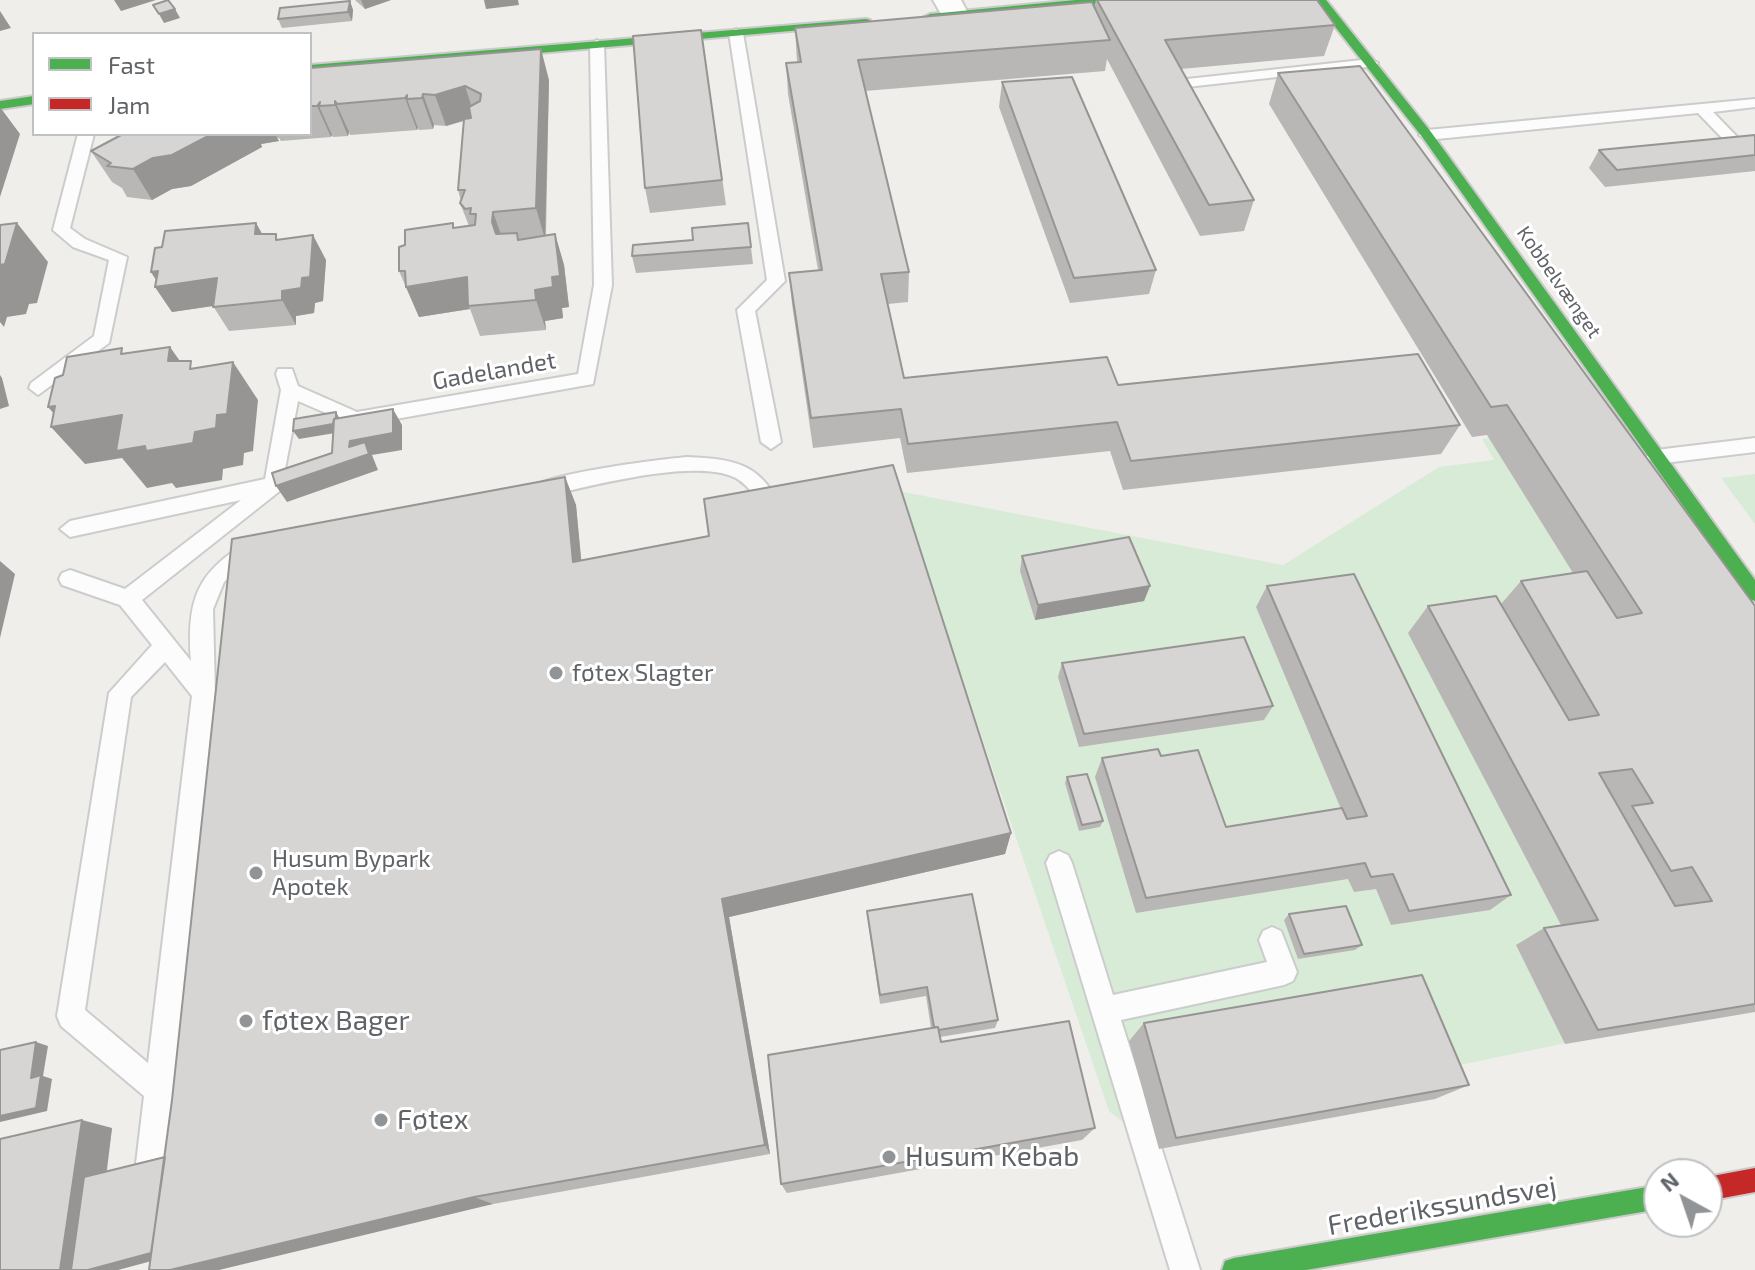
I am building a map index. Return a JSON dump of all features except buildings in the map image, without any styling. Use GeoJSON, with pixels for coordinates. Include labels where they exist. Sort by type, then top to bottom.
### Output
{"type":"FeatureCollection","features":[{"type":"Feature","properties":{"kind":"street"},"geometry":{"type":"LineString","coordinates":[[917,18],[951,7],[1112,0]]}},
{"type":"Feature","properties":{"kind":"street","name":"Kobbelvænget"},"geometry":{"type":"LineString","coordinates":[[1320,0],[1427,135],[1755,594]]}},
{"type":"Feature","properties":{"kind":"street"},"geometry":{"type":"LineString","coordinates":[[312,69],[887,20]]}},
{"type":"Feature","properties":{"kind":"street"},"geometry":{"type":"LineString","coordinates":[[0,105],[32,100]]}},
{"type":"Feature","properties":{"kind":"street"},"geometry":{"type":"LineString","coordinates":[[1723,1186],[1755,1180]]}},
{"type":"Feature","properties":{"kind":"street","name":"Frederikssundsvej"},"geometry":{"type":"LineString","coordinates":[[1234,1270],[1643,1200]]}},
{"type":"Feature","properties":{"kind":"lane"},"geometry":{"type":"LineString","coordinates":[[736,33],[776,281],[746,310],[771,442]]}},
{"type":"Feature","properties":{"kind":"lane","name":"Gadelandet"},"geometry":{"type":"LineString","coordinates":[[274,485],[288,382],[356,419],[586,379],[603,285],[597,44]]}},
{"type":"Feature","properties":{"kind":"lane"},"geometry":{"type":"LineString","coordinates":[[1187,83],[1371,63]]}},
{"type":"Feature","properties":{"kind":"lane"},"geometry":{"type":"LineString","coordinates":[[1427,135],[1755,103]]}},
{"type":"Feature","properties":{"kind":"lane"},"geometry":{"type":"LineString","coordinates":[[1691,148],[1736,144],[1701,108]]}},
{"type":"Feature","properties":{"kind":"lane"},"geometry":{"type":"LineString","coordinates":[[38,388],[103,339],[118,257],[79,243],[61,230],[85,136]]}},
{"type":"Feature","properties":{"kind":"lane"},"geometry":{"type":"LineString","coordinates":[[1656,457],[1755,445]]}},
{"type":"Feature","properties":{"kind":"lane"},"geometry":{"type":"LineString","coordinates":[[519,494],[691,462],[731,467],[760,484],[782,530]]}},
{"type":"Feature","properties":{"kind":"lane"},"geometry":{"type":"LineString","coordinates":[[70,529],[274,485]]}},
{"type":"Feature","properties":{"kind":"lane"},"geometry":{"type":"LineString","coordinates":[[128,599],[274,485]]}},
{"type":"Feature","properties":{"kind":"lane"},"geometry":{"type":"LineString","coordinates":[[147,1207],[204,694],[201,602],[214,575],[239,556],[270,540]]}},
{"type":"Feature","properties":{"kind":"lane"},"geometry":{"type":"LineString","coordinates":[[70,579],[128,599],[204,694]]}},
{"type":"Feature","properties":{"kind":"lane"},"geometry":{"type":"LineString","coordinates":[[158,1089],[71,1016],[120,693],[167,645]]}},
{"type":"Feature","properties":{"kind":"lane"},"geometry":{"type":"LineString","coordinates":[[1059,863],[1185,1270]]}},
{"type":"Feature","properties":{"kind":"lane"},"geometry":{"type":"LineString","coordinates":[[1105,1010],[1284,972],[1272,940]]}},
{"type":"Feature","properties":{"kind":"green space"},"geometry":{"type":"Polygon","coordinates":[[[1603,425],[1755,1004],[1135,1132],[1109,1111],[898,491],[1283,565],[1439,467],[1494,460],[1482,439],[1603,425]]]}},
{"type":"Feature","properties":{"kind":"green space"},"geometry":{"type":"Polygon","coordinates":[[[1755,474],[1755,524],[1721,478],[1755,474]]]}},
{"type":"Feature","properties":{"kind":"traffic: fast"},"geometry":{"type":"LineString","coordinates":[[930,17],[1112,0]]}},
{"type":"Feature","properties":{"kind":"traffic: fast"},"geometry":{"type":"LineString","coordinates":[[1320,0],[1427,135],[1755,594]]}},
{"type":"Feature","properties":{"kind":"traffic: fast"},"geometry":{"type":"LineString","coordinates":[[312,69],[866,22]]}},
{"type":"Feature","properties":{"kind":"traffic: fast"},"geometry":{"type":"LineString","coordinates":[[0,105],[32,100]]}},
{"type":"Feature","properties":{"kind":"traffic: fast"},"geometry":{"type":"LineString","coordinates":[[1234,1270],[1643,1200]]}},
{"type":"Feature","properties":{"kind":"traffic: jam"},"geometry":{"type":"LineString","coordinates":[[1723,1186],[1755,1180]]}},
{"type":"Feature","properties":{"kind":"place","name":"føtex Slagter"},"geometry":{"type":"Point","coordinates":[556,673]}},
{"type":"Feature","properties":{"kind":"place","name":"Husum Bypark Apotek"},"geometry":{"type":"Point","coordinates":[256,873]}},
{"type":"Feature","properties":{"kind":"place","name":"føtex Bager"},"geometry":{"type":"Point","coordinates":[246,1021]}},
{"type":"Feature","properties":{"kind":"place","name":"Føtex"},"geometry":{"type":"Point","coordinates":[381,1120]}},
{"type":"Feature","properties":{"kind":"place","name":"Husum Kebab"},"geometry":{"type":"Point","coordinates":[889,1157]}}]}
